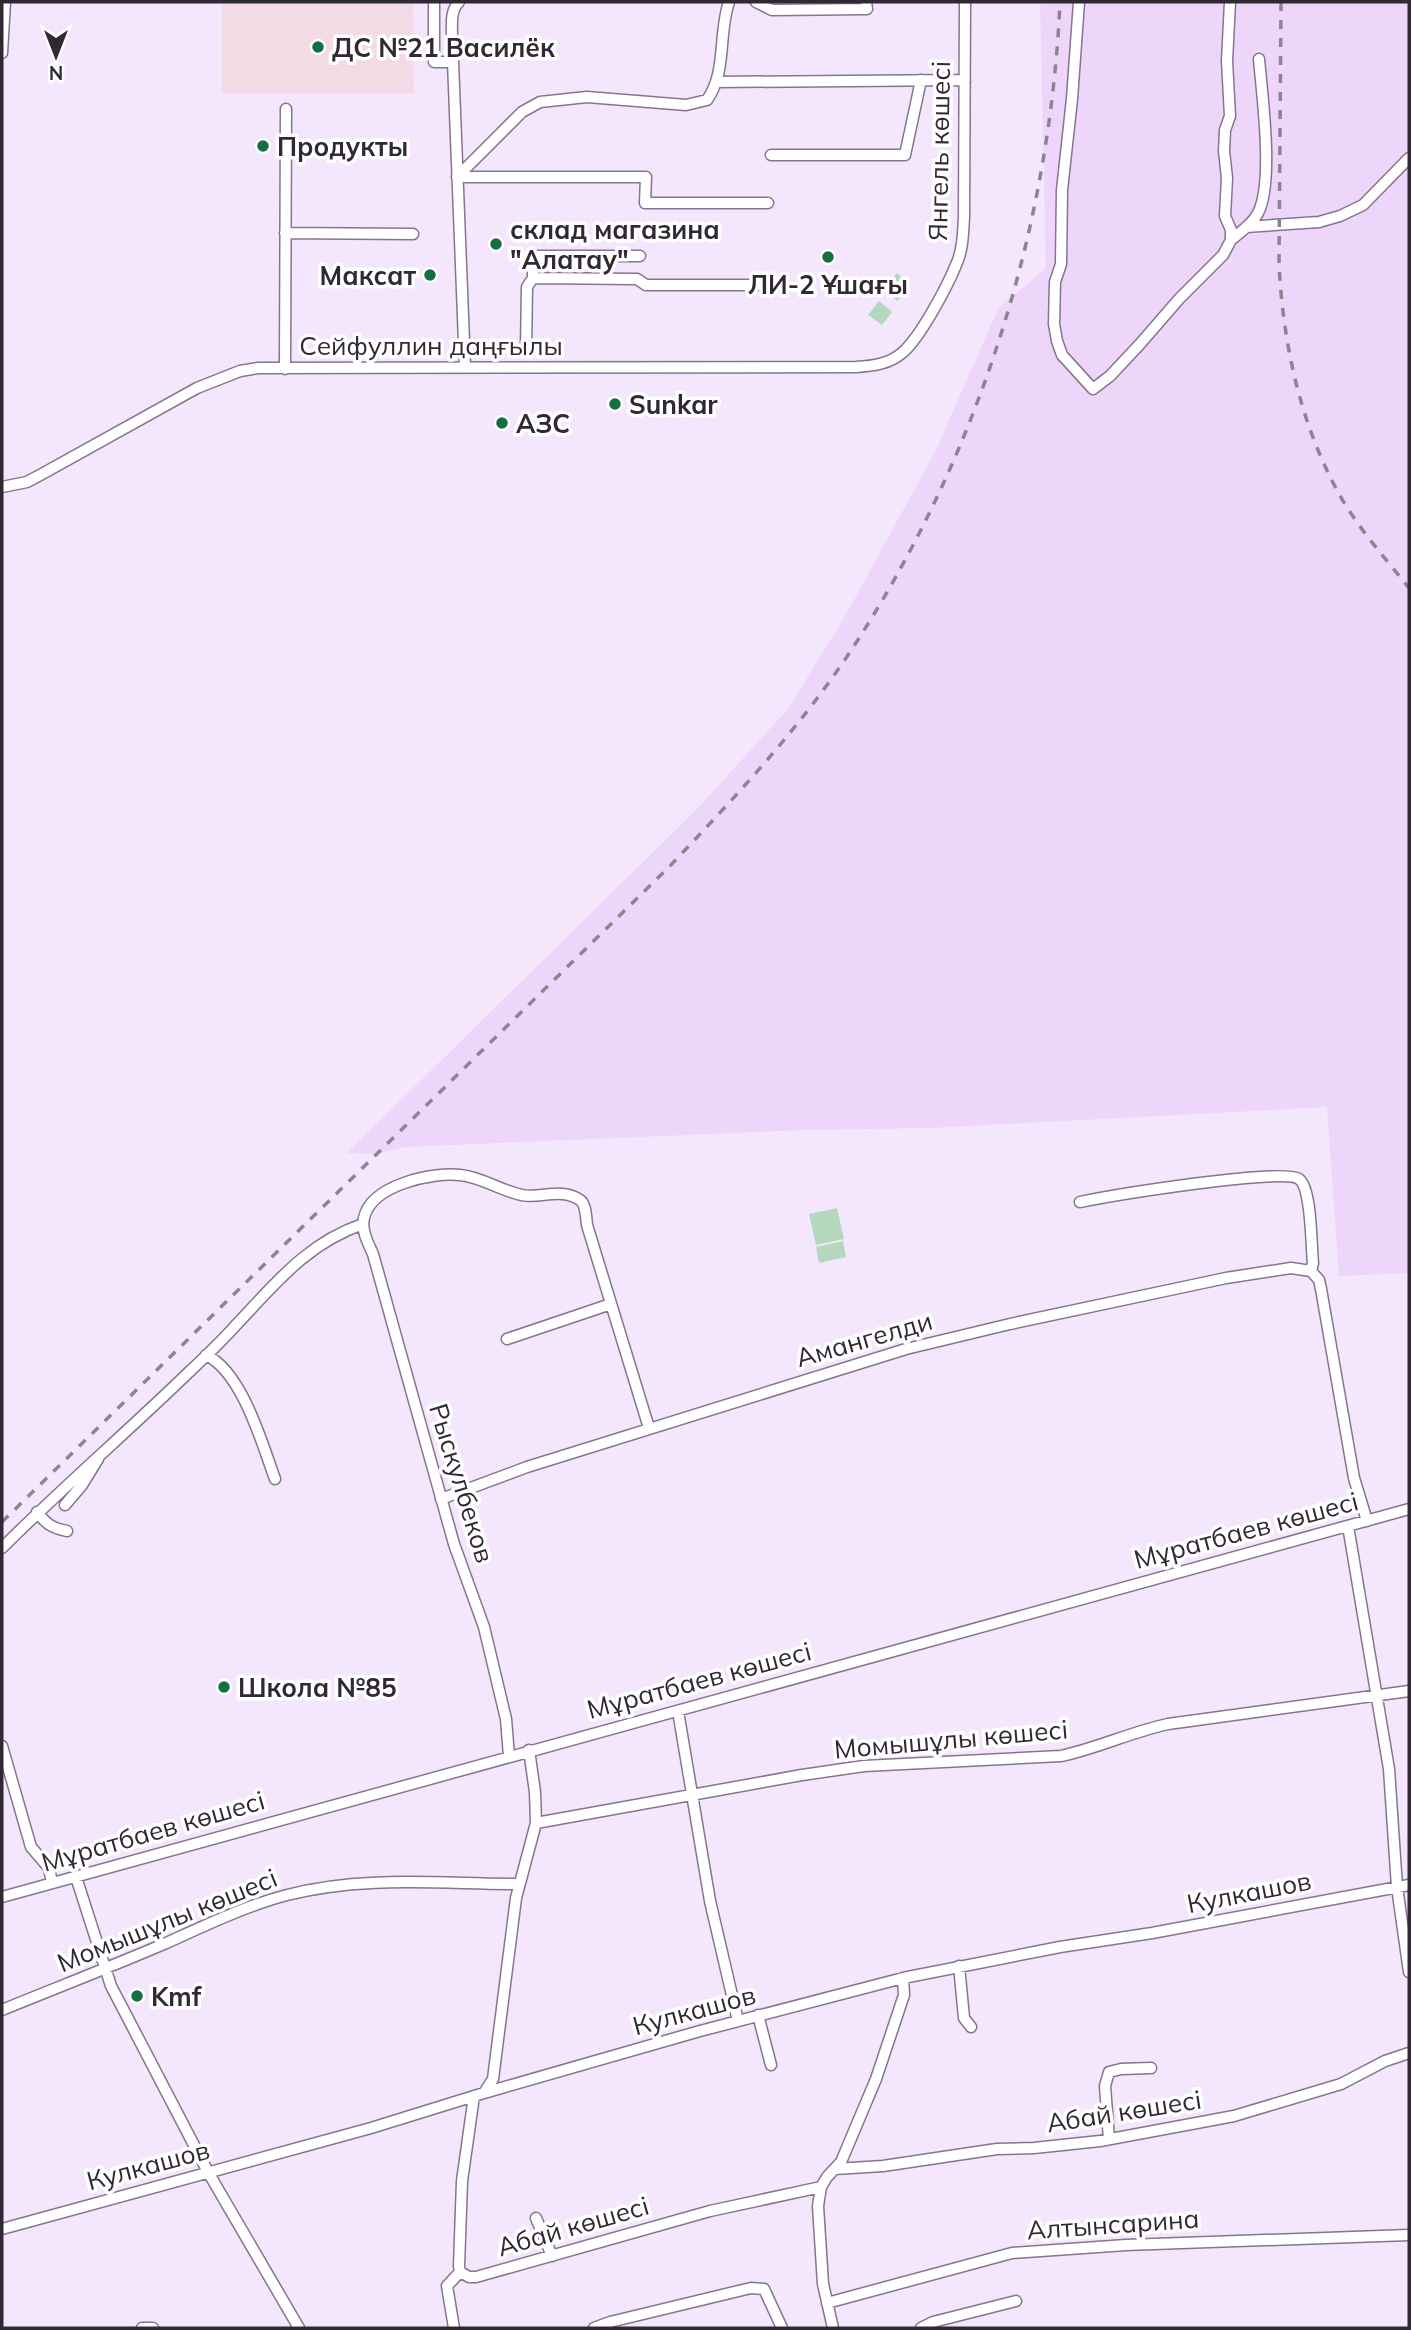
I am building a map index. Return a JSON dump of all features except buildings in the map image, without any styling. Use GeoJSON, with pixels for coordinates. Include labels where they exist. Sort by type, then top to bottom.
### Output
{"type":"FeatureCollection","features":[{"type":"Feature","properties":{"kind":"street"},"geometry":{"type":"LineString","coordinates":[[2,53],[5,2]]}},
{"type":"Feature","properties":{"kind":"street"},"geometry":{"type":"LineString","coordinates":[[434,2],[434,62],[453,62]]}},
{"type":"Feature","properties":{"kind":"street"},"geometry":{"type":"LineString","coordinates":[[457,177],[522,111],[540,102],[587,97],[698,104],[707,100],[716,82],[729,2]]}},
{"type":"Feature","properties":{"kind":"street"},"geometry":{"type":"LineString","coordinates":[[756,2],[772,10],[867,9],[866,2]]}},
{"type":"Feature","properties":{"kind":"street","name":"Янгель көшесі"},"geometry":{"type":"LineString","coordinates":[[888,362],[902,353],[914,340],[951,275],[961,251],[964,217],[965,2]]}},
{"type":"Feature","properties":{"kind":"street"},"geometry":{"type":"LineString","coordinates":[[1079,2],[1062,190],[1061,264],[1055,282],[1054,306],[1057,341],[1062,355],[1093,389],[1110,376],[1223,255],[1231,240],[1258,213],[1266,182],[1259,59]]}},
{"type":"Feature","properties":{"kind":"street"},"geometry":{"type":"LineString","coordinates":[[1230,2],[1227,61],[1230,116],[1225,130],[1224,151],[1227,178],[1225,216],[1231,230],[1231,240]]}},
{"type":"Feature","properties":{"kind":"street"},"geometry":{"type":"LineString","coordinates":[[455,3],[452,14],[453,62],[465,367]]}},
{"type":"Feature","properties":{"kind":"street"},"geometry":{"type":"LineString","coordinates":[[771,155],[905,155],[921,80]]}},
{"type":"Feature","properties":{"kind":"street"},"geometry":{"type":"LineString","coordinates":[[716,82],[965,80]]}},
{"type":"Feature","properties":{"kind":"street"},"geometry":{"type":"LineString","coordinates":[[285,109],[285,369]]}},
{"type":"Feature","properties":{"kind":"street"},"geometry":{"type":"LineString","coordinates":[[1246,227],[1319,222],[1340,216],[1363,205],[1409,158]]}},
{"type":"Feature","properties":{"kind":"street"},"geometry":{"type":"LineString","coordinates":[[457,177],[646,177],[645,203],[768,203]]}},
{"type":"Feature","properties":{"kind":"street"},"geometry":{"type":"LineString","coordinates":[[285,233],[413,234]]}},
{"type":"Feature","properties":{"kind":"street"},"geometry":{"type":"LineString","coordinates":[[526,349],[527,287],[533,278],[533,256],[640,256]]}},
{"type":"Feature","properties":{"kind":"street"},"geometry":{"type":"LineString","coordinates":[[533,278],[637,279],[646,285],[772,285]]}},
{"type":"Feature","properties":{"kind":"street","name":"Сейфуллин даңғылы"},"geometry":{"type":"LineString","coordinates":[[2,487],[27,482],[220,377],[258,368],[856,368],[888,362]]}},
{"type":"Feature","properties":{"kind":"street"},"geometry":{"type":"LineString","coordinates":[[2,1548],[206,1355],[284,1273],[328,1240],[347,1229],[363,1224],[366,1211],[385,1190],[447,1174],[474,1177],[520,1195],[565,1194],[579,1199],[583,1204],[649,1428]]}},
{"type":"Feature","properties":{"kind":"street"},"geometry":{"type":"LineString","coordinates":[[1080,1202],[1261,1177],[1290,1175],[1300,1179],[1307,1190],[1313,1263],[1311,1271],[1319,1280],[1354,1478],[1367,1521]]}},
{"type":"Feature","properties":{"kind":"street","name":"Рыскулбеков"},"geometry":{"type":"LineString","coordinates":[[363,1224],[441,1499],[491,1653],[506,1719],[509,1756]]}},
{"type":"Feature","properties":{"kind":"street","name":"Амангелди"},"geometry":{"type":"LineString","coordinates":[[441,1499],[527,1467],[906,1349],[1226,1278],[1282,1269],[1311,1271]]}},
{"type":"Feature","properties":{"kind":"street"},"geometry":{"type":"LineString","coordinates":[[507,1339],[611,1304]]}},
{"type":"Feature","properties":{"kind":"street"},"geometry":{"type":"LineString","coordinates":[[206,1355],[229,1374],[255,1422],[275,1479]]}},
{"type":"Feature","properties":{"kind":"street"},"geometry":{"type":"LineString","coordinates":[[65,1505],[95,1467],[100,1453]]}},
{"type":"Feature","properties":{"kind":"street","name":"Мұратбаев көшесі"},"geometry":{"type":"LineString","coordinates":[[2,1897],[1409,1509]]}},
{"type":"Feature","properties":{"kind":"street"},"geometry":{"type":"LineString","coordinates":[[37,1513],[54,1529],[67,1531]]}},
{"type":"Feature","properties":{"kind":"street"},"geometry":{"type":"LineString","coordinates":[[1348,1526],[1389,1769],[1397,1887],[1409,1972]]}},
{"type":"Feature","properties":{"kind":"street","name":"Момышұлы көшесі"},"geometry":{"type":"LineString","coordinates":[[536,1822],[864,1766],[1061,1756],[1088,1750],[1138,1730],[1168,1724],[1409,1691]]}},
{"type":"Feature","properties":{"kind":"street"},"geometry":{"type":"LineString","coordinates":[[678,1711],[710,1901],[738,2021]]}},
{"type":"Feature","properties":{"kind":"street"},"geometry":{"type":"LineString","coordinates":[[2,1746],[31,1847],[49,1868],[52,1883]]}},
{"type":"Feature","properties":{"kind":"street"},"geometry":{"type":"LineString","coordinates":[[454,2328],[447,2286],[460,2272],[458,2266],[462,2181],[479,2094],[493,2079],[520,1884],[536,1822],[529,1750]]}},
{"type":"Feature","properties":{"kind":"street"},"geometry":{"type":"LineString","coordinates":[[76,1877],[111,1986],[208,2172],[299,2328]]}},
{"type":"Feature","properties":{"kind":"street","name":"Момышұлы көшесі"},"geometry":{"type":"LineString","coordinates":[[2,2010],[106,1969],[254,1905],[288,1895],[377,1881],[520,1884]]}},
{"type":"Feature","properties":{"kind":"street","name":"Кулкашов"},"geometry":{"type":"LineString","coordinates":[[2,2229],[371,2128],[479,2094],[758,2015],[903,1978],[1060,1947],[1152,1933],[1409,1885]]}},
{"type":"Feature","properties":{"kind":"street"},"geometry":{"type":"LineString","coordinates":[[959,1966],[964,2018],[971,2027]]}},
{"type":"Feature","properties":{"kind":"street"},"geometry":{"type":"LineString","coordinates":[[833,2328],[823,2284],[818,2206],[821,2187],[841,2162],[897,2022],[904,1995],[903,1978]]}},
{"type":"Feature","properties":{"kind":"street"},"geometry":{"type":"LineString","coordinates":[[758,2015],[771,2065]]}},
{"type":"Feature","properties":{"kind":"street","name":"Абай көшесі"},"geometry":{"type":"LineString","coordinates":[[835,2169],[883,2166],[976,2151],[1034,2148],[1109,2139],[1234,2116],[1341,2084],[1385,2061],[1409,2053]]}},
{"type":"Feature","properties":{"kind":"street"},"geometry":{"type":"LineString","coordinates":[[1109,2139],[1105,2086],[1109,2072],[1151,2068]]}},
{"type":"Feature","properties":{"kind":"street","name":"Абай көшесі"},"geometry":{"type":"LineString","coordinates":[[460,2272],[476,2277],[709,2211],[821,2187]]}},
{"type":"Feature","properties":{"kind":"street"},"geometry":{"type":"LineString","coordinates":[[536,2218],[552,2256]]}},
{"type":"Feature","properties":{"kind":"street","name":"Алтынсарина"},"geometry":{"type":"LineString","coordinates":[[827,2303],[1012,2253],[1126,2245],[1409,2235]]}},
{"type":"Feature","properties":{"kind":"street"},"geometry":{"type":"LineString","coordinates":[[594,2328],[751,2288],[764,2289],[782,2328]]}},
{"type":"Feature","properties":{"kind":"street"},"geometry":{"type":"LineString","coordinates":[[921,2328],[933,2322],[1016,2301]]}},
{"type":"Feature","properties":{"kind":"street"},"geometry":{"type":"LineString","coordinates":[[142,2328],[153,2328]]}},
{"type":"Feature","properties":{"kind":"shaded area","name":"ДС №21 Василёк"},"geometry":{"type":"Polygon","coordinates":[[[222,2],[413,2],[414,93],[222,93],[222,2]]]}},
{"type":"Feature","properties":{"kind":"shaded area"},"geometry":{"type":"Polygon","coordinates":[[[1040,2],[1409,2],[1409,1273],[1339,1276],[1327,1107],[930,1128],[805,1130],[405,1147],[377,1154],[347,1153],[697,809],[788,709],[847,613],[936,450],[998,309],[1046,268],[1040,2]]]}},
{"type":"Feature","properties":{"kind":"green space"},"geometry":{"type":"Polygon","coordinates":[[[897,273],[911,285],[897,301],[884,289],[897,273]]]}},
{"type":"Feature","properties":{"kind":"green space"},"geometry":{"type":"Polygon","coordinates":[[[879,301],[892,312],[882,325],[868,315],[879,301]]]}},
{"type":"Feature","properties":{"kind":"green space"},"geometry":{"type":"Polygon","coordinates":[[[837,1208],[844,1239],[816,1245],[809,1214],[837,1208]]]}},
{"type":"Feature","properties":{"kind":"green space"},"geometry":{"type":"Polygon","coordinates":[[[843,1241],[846,1257],[819,1263],[816,1247],[843,1241]]]}},
{"type":"Feature","properties":{"kind":"railway"},"geometry":{"type":"LineString","coordinates":[[2,1522],[669,867],[771,756],[840,667],[904,563],[941,488],[974,411],[1002,332],[1042,169],[1054,86],[1060,2]]}},
{"type":"Feature","properties":{"kind":"railway"},"geometry":{"type":"LineString","coordinates":[[1281,2],[1279,264],[1289,353],[1304,411],[1325,467],[1346,507],[1409,588]]}},
{"type":"Feature","properties":{"kind":"place","name":"ДС №21 Василёк"},"geometry":{"type":"Point","coordinates":[318,47]}},
{"type":"Feature","properties":{"kind":"place","name":"Продукты"},"geometry":{"type":"Point","coordinates":[263,146]}},
{"type":"Feature","properties":{"kind":"place","name":"склад магазина \"Алатау\""},"geometry":{"type":"Point","coordinates":[496,244]}},
{"type":"Feature","properties":{"kind":"place","name":"ЛИ-2 Ұшағы"},"geometry":{"type":"Point","coordinates":[828,257]}},
{"type":"Feature","properties":{"kind":"place","name":"Максат"},"geometry":{"type":"Point","coordinates":[430,275]}},
{"type":"Feature","properties":{"kind":"place","name":"Sunkar"},"geometry":{"type":"Point","coordinates":[615,404]}},
{"type":"Feature","properties":{"kind":"place","name":"АЗС"},"geometry":{"type":"Point","coordinates":[502,423]}},
{"type":"Feature","properties":{"kind":"place","name":"Школа №85"},"geometry":{"type":"Point","coordinates":[224,1687]}},
{"type":"Feature","properties":{"kind":"place","name":"Kmf"},"geometry":{"type":"Point","coordinates":[137,1996]}}]}
